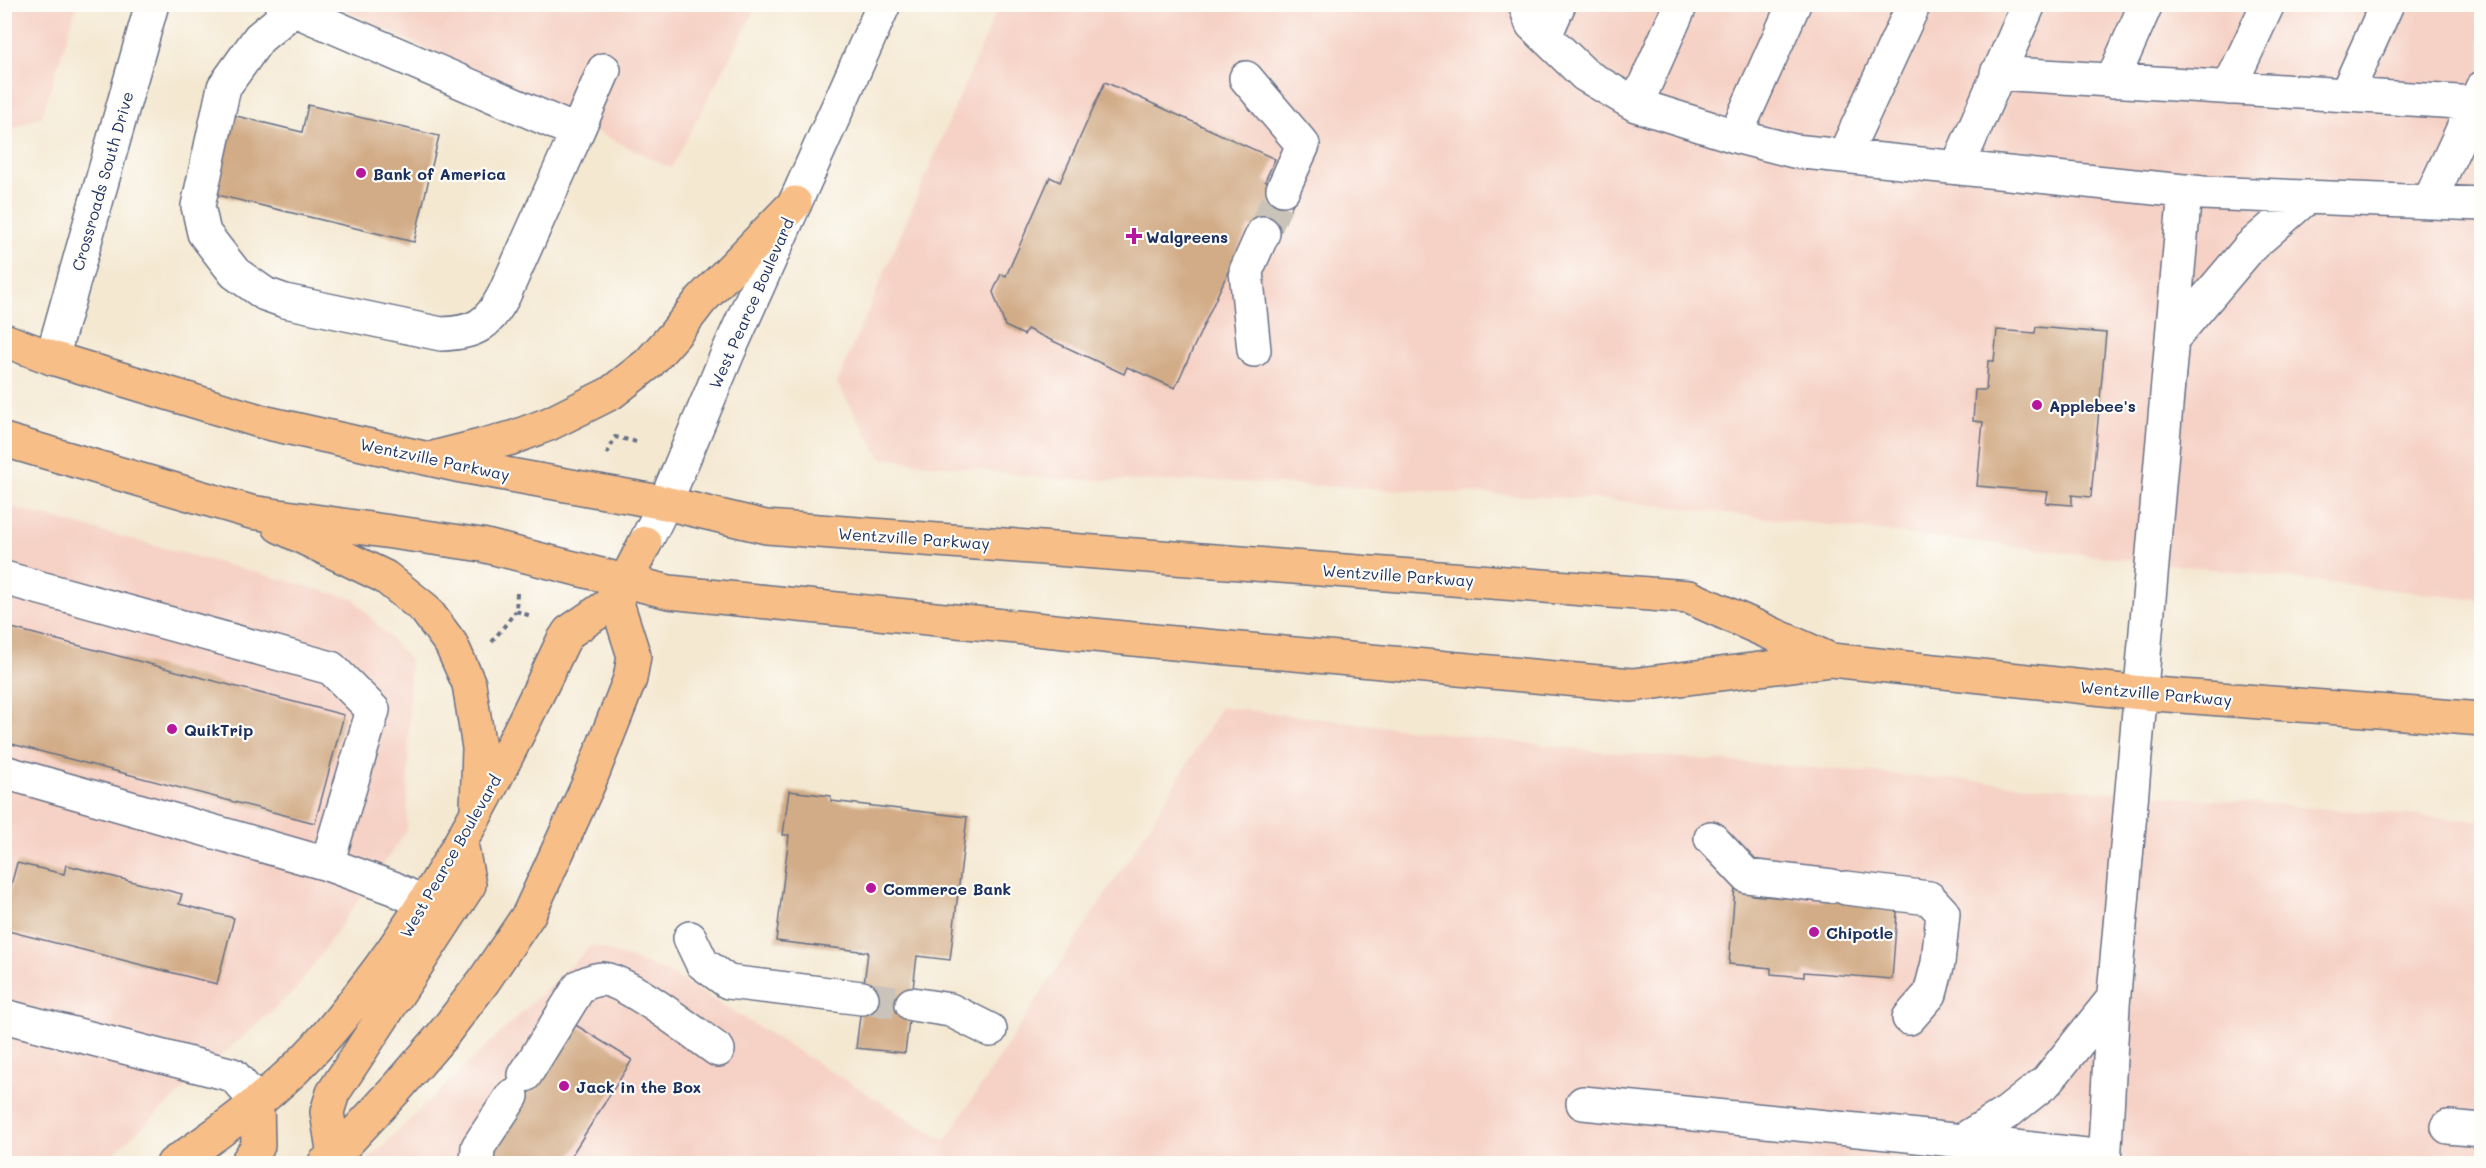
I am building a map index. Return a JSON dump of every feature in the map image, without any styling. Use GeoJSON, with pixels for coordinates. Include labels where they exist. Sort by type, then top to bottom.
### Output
{"type":"FeatureCollection","features":[{"type":"Feature","properties":{"kind":"main road"},"geometry":{"type":"LineString","coordinates":[[432,458],[512,438],[540,428],[611,393],[648,364],[701,300],[795,203]]}},
{"type":"Feature","properties":{"kind":"main road","name":"Wentzville Parkway"},"geometry":{"type":"LineString","coordinates":[[4,340],[52,358],[263,422],[456,465],[665,503],[766,527],[1689,597],[1831,660]]}},
{"type":"Feature","properties":{"kind":"main road","name":"Wentzville Parkway"},"geometry":{"type":"LineString","coordinates":[[4,440],[251,512],[482,545],[620,590],[669,592],[1174,643],[1632,685],[1831,660],[2142,693],[2481,719]]}},
{"type":"Feature","properties":{"kind":"main road"},"geometry":{"type":"LineString","coordinates":[[251,512],[386,577],[425,609],[451,644],[469,684],[479,748],[477,813]]}},
{"type":"Feature","properties":{"kind":"main road","name":"West Pearce Boulevard"},"geometry":{"type":"LineString","coordinates":[[173,1164],[215,1136],[284,1080],[343,1017],[399,944],[461,843],[512,749],[563,641],[569,632],[620,590],[645,543]]}},
{"type":"Feature","properties":{"kind":"main road"},"geometry":{"type":"LineString","coordinates":[[329,1160],[399,1087],[441,1037],[483,982],[529,914],[588,785],[630,679],[634,656],[620,590]]}},
{"type":"Feature","properties":{"kind":"main road"},"geometry":{"type":"LineString","coordinates":[[329,1160],[327,1112],[333,1094],[468,885],[461,843]]}},
{"type":"Feature","properties":{"kind":"main road"},"geometry":{"type":"LineString","coordinates":[[246,1164],[258,1146],[257,1102]]}},
{"type":"Feature","properties":{"kind":"street","name":"Crossroads South Drive"},"geometry":{"type":"LineString","coordinates":[[52,358],[152,4]]}},
{"type":"Feature","properties":{"kind":"street","name":"West Pearce Boulevard"},"geometry":{"type":"LineString","coordinates":[[645,543],[665,503],[884,4]]}},
{"type":"Feature","properties":{"kind":"street"},"geometry":{"type":"LineString","coordinates":[[1525,4],[1532,24],[1585,75],[1636,105],[1735,136],[1794,151],[2185,191],[2481,204]]}},
{"type":"Feature","properties":{"kind":"street"},"geometry":{"type":"LineString","coordinates":[[1545,36],[1559,4]]}},
{"type":"Feature","properties":{"kind":"street"},"geometry":{"type":"LineString","coordinates":[[1636,105],[1681,4]]}},
{"type":"Feature","properties":{"kind":"street"},"geometry":{"type":"LineString","coordinates":[[1735,136],[1794,4]]}},
{"type":"Feature","properties":{"kind":"street"},"geometry":{"type":"LineString","coordinates":[[1844,156],[1914,4]]}},
{"type":"Feature","properties":{"kind":"street"},"geometry":{"type":"LineString","coordinates":[[1957,168],[2028,4]]}},
{"type":"Feature","properties":{"kind":"street"},"geometry":{"type":"LineString","coordinates":[[2112,81],[2146,4]]}},
{"type":"Feature","properties":{"kind":"street"},"geometry":{"type":"LineString","coordinates":[[2229,88],[2268,4]]}},
{"type":"Feature","properties":{"kind":"street"},"geometry":{"type":"LineString","coordinates":[[2346,95],[2387,4]]}},
{"type":"Feature","properties":{"kind":"street"},"geometry":{"type":"LineString","coordinates":[[577,132],[287,7],[259,38],[224,87],[198,206],[204,232],[235,273],[265,294],[285,301],[441,334],[460,333],[479,328],[494,315],[577,132],[604,70]]}},
{"type":"Feature","properties":{"kind":"street"},"geometry":{"type":"LineString","coordinates":[[1997,73],[2346,95],[2478,95],[2429,202]]}},
{"type":"Feature","properties":{"kind":"street"},"geometry":{"type":"LineString","coordinates":[[1246,78],[1303,145],[1283,189]]}},
{"type":"Feature","properties":{"kind":"street"},"geometry":{"type":"LineString","coordinates":[[1583,1102],[1961,1141],[2104,1160],[2113,999],[2185,191]]}},
{"type":"Feature","properties":{"kind":"street"},"geometry":{"type":"LineString","coordinates":[[2173,338],[2250,247],[2307,197]]}},
{"type":"Feature","properties":{"kind":"street"},"geometry":{"type":"LineString","coordinates":[[1254,350],[1246,271],[1263,233]]}},
{"type":"Feature","properties":{"kind":"street"},"geometry":{"type":"LineString","coordinates":[[4,578],[331,668],[373,710],[327,864]]}},
{"type":"Feature","properties":{"kind":"street"},"geometry":{"type":"LineString","coordinates":[[4,772],[327,864],[393,888],[424,903]]}},
{"type":"Feature","properties":{"kind":"street"},"geometry":{"type":"LineString","coordinates":[[1711,838],[1747,876],[1929,898],[1943,913],[1938,963],[1930,994],[1909,1018]]}},
{"type":"Feature","properties":{"kind":"street"},"geometry":{"type":"LineString","coordinates":[[690,938],[702,963],[728,982],[862,998]]}},
{"type":"Feature","properties":{"kind":"street"},"geometry":{"type":"LineString","coordinates":[[477,1164],[478,1147],[580,987],[591,981],[603,979],[628,988],[718,1050]]}},
{"type":"Feature","properties":{"kind":"street"},"geometry":{"type":"LineString","coordinates":[[1961,1141],[2008,1112],[2047,1081],[2113,999]]}},
{"type":"Feature","properties":{"kind":"street"},"geometry":{"type":"LineString","coordinates":[[912,1004],[950,1010],[990,1030]]}},
{"type":"Feature","properties":{"kind":"street"},"geometry":{"type":"LineString","coordinates":[[4,1016],[233,1074],[257,1102]]}},
{"type":"Feature","properties":{"kind":"street"},"geometry":{"type":"LineString","coordinates":[[2448,1127],[2481,1130]]}},
{"type":"Feature","properties":{"kind":"path"},"geometry":{"type":"LineString","coordinates":[[607,454],[615,437],[637,442]]}},
{"type":"Feature","properties":{"kind":"path"},"geometry":{"type":"LineString","coordinates":[[488,647],[516,611],[517,593]]}},
{"type":"Feature","properties":{"kind":"path"},"geometry":{"type":"LineString","coordinates":[[516,611],[531,616]]}},
{"type":"Feature","properties":{"kind":"shaded area"},"geometry":{"type":"Polygon","coordinates":[[[4,5],[77,5],[42,116],[5,132],[4,5]]]}},
{"type":"Feature","properties":{"kind":"shaded area"},"geometry":{"type":"Polygon","coordinates":[[[335,5],[758,5],[671,168],[335,5]]]}},
{"type":"Feature","properties":{"kind":"shaded area"},"geometry":{"type":"Polygon","coordinates":[[[999,5],[2481,5],[2481,600],[1610,500],[1216,481],[1060,480],[881,458],[837,383],[999,5]]]}},
{"type":"Feature","properties":{"kind":"shaded area"},"geometry":{"type":"Polygon","coordinates":[[[4,505],[354,599],[410,660],[407,830],[298,987],[108,1158],[91,1163],[5,1163],[4,505]]]}},
{"type":"Feature","properties":{"kind":"shaded area"},"geometry":{"type":"Polygon","coordinates":[[[1221,707],[1595,751],[2481,821],[2481,1163],[364,1164],[592,945],[668,972],[945,1141],[1151,824],[1221,707]]]}},
{"type":"Feature","properties":{"kind":"building","name":"Walgreens"},"geometry":{"type":"Polygon","coordinates":[[[1105,82],[1275,159],[1265,181],[1297,195],[1276,239],[1249,226],[1175,388],[1127,367],[1124,374],[1027,329],[1024,335],[1005,326],[993,292],[1001,274],[1006,276],[1050,177],[1060,182],[1105,82]]]}},
{"type":"Feature","properties":{"kind":"building","name":"Bank of America"},"geometry":{"type":"Polygon","coordinates":[[[308,105],[439,136],[414,242],[213,194],[232,115],[302,132],[308,105]]]}},
{"type":"Feature","properties":{"kind":"building","name":"Applebee's"},"geometry":{"type":"Polygon","coordinates":[[[2036,327],[2106,333],[2091,497],[2072,495],[2072,505],[2046,503],[2048,492],[1977,486],[1983,422],[1973,421],[1975,390],[1986,390],[1988,361],[1994,361],[1997,330],[2035,333],[2036,327]]]}},
{"type":"Feature","properties":{"kind":"building","name":"QuikTrip"},"geometry":{"type":"Polygon","coordinates":[[[4,626],[344,715],[315,823],[4,742],[4,626]]]}},
{"type":"Feature","properties":{"kind":"building","name":"Commerce Bank"},"geometry":{"type":"Polygon","coordinates":[[[789,791],[831,796],[831,801],[967,817],[950,960],[917,956],[905,1053],[856,1048],[868,952],[776,941],[789,835],[783,835],[789,791]]]}},
{"type":"Feature","properties":{"kind":"building"},"geometry":{"type":"Polygon","coordinates":[[[17,863],[64,874],[66,865],[182,894],[179,904],[234,918],[217,984],[4,930],[4,911],[17,863]]]}},
{"type":"Feature","properties":{"kind":"building","name":"Chipotle"},"geometry":{"type":"Polygon","coordinates":[[[1735,887],[1753,888],[1752,895],[1810,900],[1898,899],[1892,979],[1804,972],[1804,977],[1771,974],[1771,968],[1729,964],[1735,887]]]}},
{"type":"Feature","properties":{"kind":"building","name":"Jack in the Box"},"geometry":{"type":"Polygon","coordinates":[[[566,1019],[632,1060],[566,1164],[497,1164],[481,1154],[566,1019]]]}},
{"type":"Feature","properties":{"kind":"tunnel"},"geometry":{"type":"LineString","coordinates":[[1263,233],[1283,189]]}},
{"type":"Feature","properties":{"kind":"tunnel"},"geometry":{"type":"LineString","coordinates":[[862,998],[912,1004]]}},
{"type":"Feature","properties":{"kind":"place","name":"Bank of America"},"geometry":{"type":"Point","coordinates":[361,173]}},
{"type":"Feature","properties":{"kind":"place","name":"Walgreens"},"geometry":{"type":"Point","coordinates":[1134,236]}},
{"type":"Feature","properties":{"kind":"place","name":"Applebee's"},"geometry":{"type":"Point","coordinates":[2037,405]}},
{"type":"Feature","properties":{"kind":"place","name":"QuikTrip"},"geometry":{"type":"Point","coordinates":[172,729]}},
{"type":"Feature","properties":{"kind":"place","name":"Commerce Bank"},"geometry":{"type":"Point","coordinates":[871,888]}},
{"type":"Feature","properties":{"kind":"place","name":"Chipotle"},"geometry":{"type":"Point","coordinates":[1814,932]}},
{"type":"Feature","properties":{"kind":"place","name":"Jack in the Box"},"geometry":{"type":"Point","coordinates":[564,1086]}}]}
